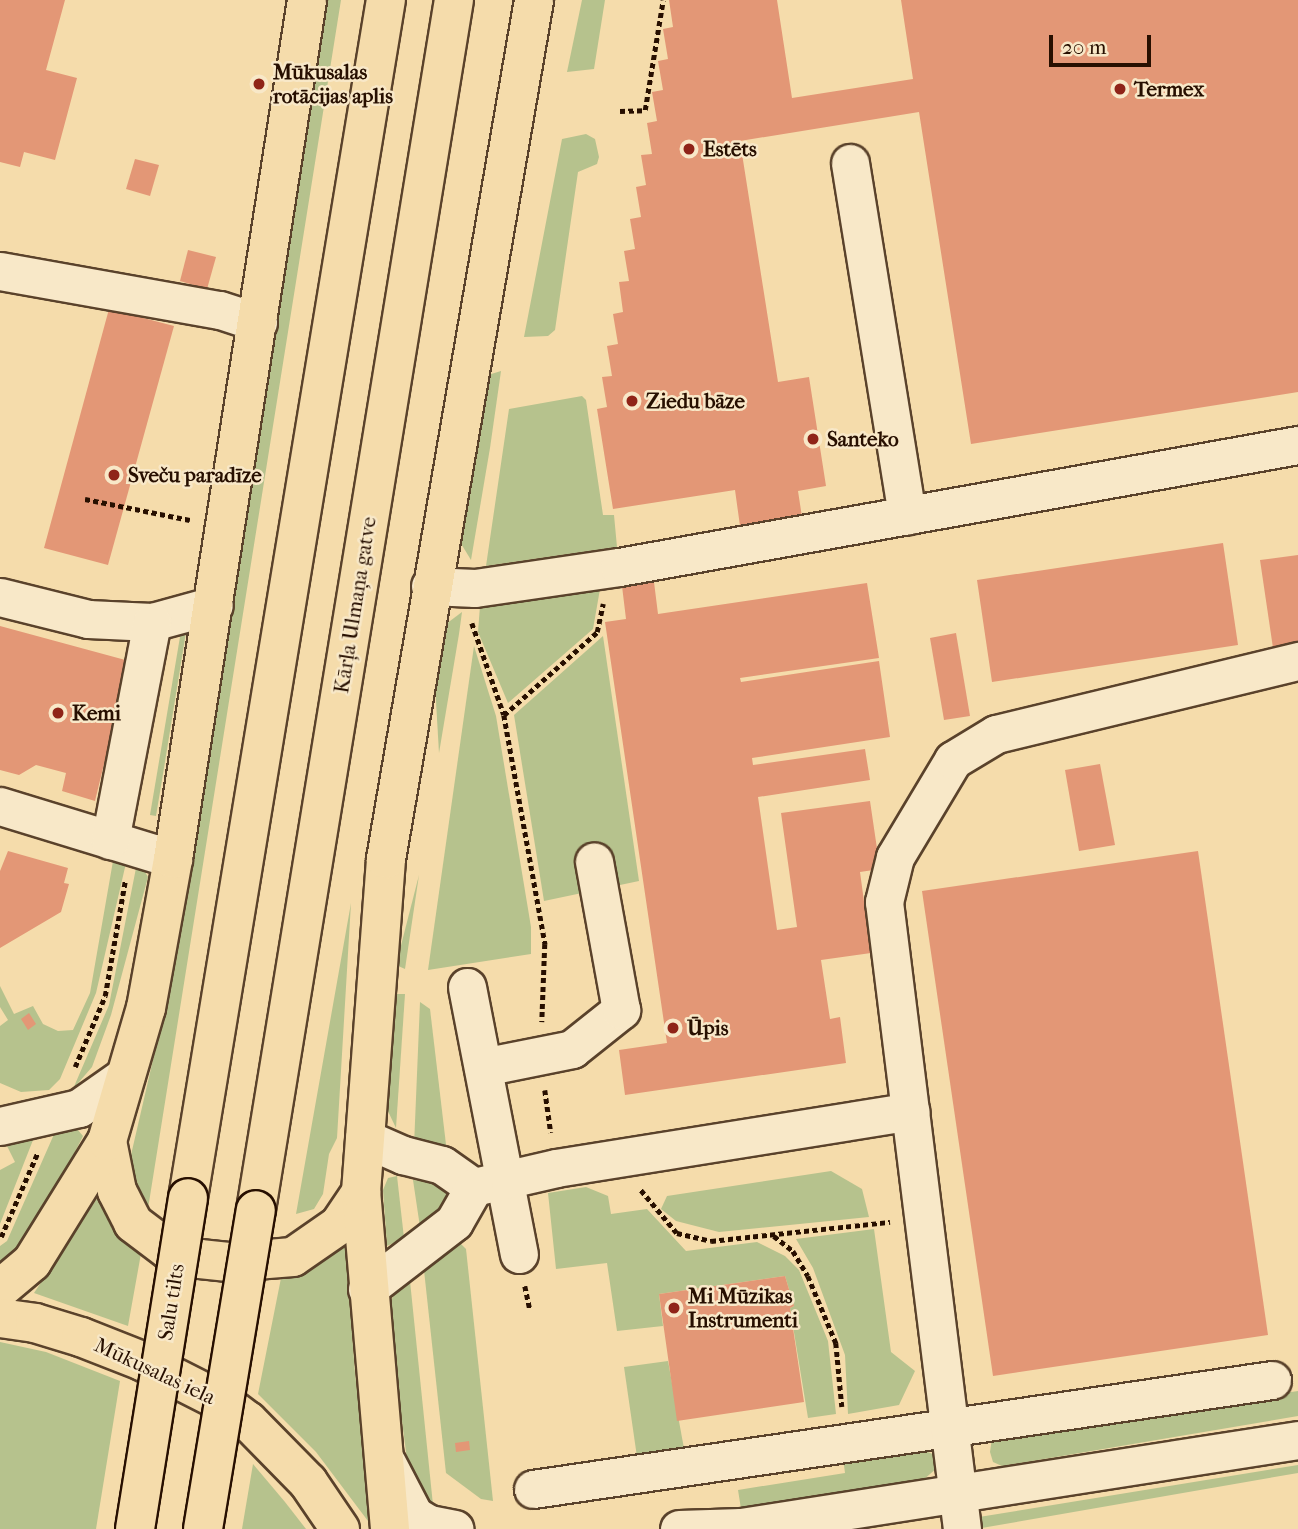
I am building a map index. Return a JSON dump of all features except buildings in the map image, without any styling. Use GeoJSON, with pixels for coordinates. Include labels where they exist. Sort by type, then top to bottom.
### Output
{"type":"FeatureCollection","features":[{"type":"Feature","properties":{"kind":"highway"},"geometry":{"type":"LineString","coordinates":[[0,1289],[32,1262],[107,1141],[146,1009],[214,605],[307,0]]}},
{"type":"Feature","properties":{"kind":"highway","name":"Salu tilts"},"geometry":{"type":"LineString","coordinates":[[135,1529],[386,0]]}},
{"type":"Feature","properties":{"kind":"highway","name":"Kārļa Ulmaņa gatve"},"geometry":{"type":"LineString","coordinates":[[203,1529],[454,0]]}},
{"type":"Feature","properties":{"kind":"highway"},"geometry":{"type":"LineString","coordinates":[[390,1529],[387,1463],[366,1289],[360,1192],[386,859],[430,586],[534,0]]}},
{"type":"Feature","properties":{"kind":"highway"},"geometry":{"type":"LineString","coordinates":[[107,1141],[117,1191],[133,1223],[170,1251],[200,1259],[231,1262],[293,1256],[339,1225],[360,1192]]}},
{"type":"Feature","properties":{"kind":"highway","name":"Mūkusalas iela"},"geometry":{"type":"LineString","coordinates":[[0,1318],[35,1323],[80,1337],[142,1361],[221,1401],[248,1421],[309,1482],[341,1529]]}},
{"type":"Feature","properties":{"kind":"street"},"geometry":{"type":"LineString","coordinates":[[850,163],[906,515]]}},
{"type":"Feature","properties":{"kind":"street"},"geometry":{"type":"LineString","coordinates":[[0,271],[220,310],[257,322]]}},
{"type":"Feature","properties":{"kind":"street"},"geometry":{"type":"LineString","coordinates":[[430,586],[475,588],[611,568],[1298,444]]}},
{"type":"Feature","properties":{"kind":"street"},"geometry":{"type":"LineString","coordinates":[[0,597],[88,619],[152,622],[214,605]]}},
{"type":"Feature","properties":{"kind":"street"},"geometry":{"type":"LineString","coordinates":[[121,844],[152,622]]}},
{"type":"Feature","properties":{"kind":"street"},"geometry":{"type":"LineString","coordinates":[[962,1529],[952,1428],[884,902],[895,857],[953,760],[996,734],[1298,661]]}},
{"type":"Feature","properties":{"kind":"street"},"geometry":{"type":"LineString","coordinates":[[0,806],[173,859]]}},
{"type":"Feature","properties":{"kind":"street"},"geometry":{"type":"LineString","coordinates":[[484,1067],[572,1049],[621,1010],[594,860]]}},
{"type":"Feature","properties":{"kind":"street"},"geometry":{"type":"LineString","coordinates":[[467,987],[484,1067],[490,1184],[519,1254]]}},
{"type":"Feature","properties":{"kind":"street"},"geometry":{"type":"LineString","coordinates":[[0,1125],[53,1116],[79,1108],[126,1075]]}},
{"type":"Feature","properties":{"kind":"street"},"geometry":{"type":"LineString","coordinates":[[366,1289],[454,1222],[490,1184],[556,1168],[909,1111]]}},
{"type":"Feature","properties":{"kind":"street"},"geometry":{"type":"LineString","coordinates":[[364,1138],[403,1156],[442,1165],[490,1184]]}},
{"type":"Feature","properties":{"kind":"street"},"geometry":{"type":"LineString","coordinates":[[533,1489],[1272,1380]]}},
{"type":"Feature","properties":{"kind":"street"},"geometry":{"type":"LineString","coordinates":[[679,1529],[741,1527],[958,1490],[1298,1440]]}},
{"type":"Feature","properties":{"kind":"street"},"geometry":{"type":"LineString","coordinates":[[387,1463],[414,1515],[429,1524],[455,1529]]}},
{"type":"Feature","properties":{"kind":"path"},"geometry":{"type":"LineString","coordinates":[[620,111],[645,110],[663,0]]}},
{"type":"Feature","properties":{"kind":"path"},"geometry":{"type":"LineString","coordinates":[[85,499],[191,521]]}},
{"type":"Feature","properties":{"kind":"path"},"geometry":{"type":"LineString","coordinates":[[189,534],[193,509]]}},
{"type":"Feature","properties":{"kind":"path"},"geometry":{"type":"LineString","coordinates":[[504,715],[597,632],[611,568]]}},
{"type":"Feature","properties":{"kind":"path"},"geometry":{"type":"LineString","coordinates":[[470,615],[504,715],[545,944],[541,1055],[556,1168]]}},
{"type":"Feature","properties":{"kind":"path"},"geometry":{"type":"LineString","coordinates":[[0,1238],[104,996],[121,844]]}},
{"type":"Feature","properties":{"kind":"path"},"geometry":{"type":"LineString","coordinates":[[618,1158],[677,1233],[711,1241],[924,1217]]}},
{"type":"Feature","properties":{"kind":"path"},"geometry":{"type":"LineString","coordinates":[[773,1236],[793,1251],[808,1276],[836,1343],[845,1443]]}},
{"type":"Feature","properties":{"kind":"green space"},"geometry":{"type":"Polygon","coordinates":[[[327,0],[341,0],[147,1215],[131,1183],[131,1155],[177,956],[327,0]]]}},
{"type":"Feature","properties":{"kind":"green space"},"geometry":{"type":"Polygon","coordinates":[[[582,0],[605,0],[594,69],[567,72],[582,0]]]}},
{"type":"Feature","properties":{"kind":"green space"},"geometry":{"type":"Polygon","coordinates":[[[586,134],[595,139],[599,157],[597,164],[578,172],[555,330],[548,336],[524,337],[562,139],[586,134]]]}},
{"type":"Feature","properties":{"kind":"green space"},"geometry":{"type":"Polygon","coordinates":[[[501,371],[471,560],[460,542],[488,375],[501,371]]]}},
{"type":"Feature","properties":{"kind":"green space"},"geometry":{"type":"Polygon","coordinates":[[[582,396],[586,400],[603,515],[614,515],[617,547],[486,566],[509,409],[582,396]]]}},
{"type":"Feature","properties":{"kind":"green space"},"geometry":{"type":"Polygon","coordinates":[[[600,589],[593,629],[508,703],[478,632],[480,606],[600,589]]]}},
{"type":"Feature","properties":{"kind":"green space"},"geometry":{"type":"Polygon","coordinates":[[[462,612],[439,753],[435,684],[446,624],[462,612]]]}},
{"type":"Feature","properties":{"kind":"green space"},"geometry":{"type":"Polygon","coordinates":[[[182,625],[187,626],[156,816],[150,815],[182,625]]]}},
{"type":"Feature","properties":{"kind":"green space"},"geometry":{"type":"Polygon","coordinates":[[[603,636],[639,881],[544,901],[514,715],[603,636]]]}},
{"type":"Feature","properties":{"kind":"green space"},"geometry":{"type":"Polygon","coordinates":[[[474,646],[496,716],[531,927],[531,954],[428,970],[474,646]]]}},
{"type":"Feature","properties":{"kind":"green space"},"geometry":{"type":"Polygon","coordinates":[[[113,861],[126,863],[96,993],[60,1079],[49,1090],[21,1092],[0,1083],[0,1026],[8,1020],[0,1007],[0,986],[14,1014],[33,1006],[43,1024],[58,1031],[73,1030],[90,993],[113,861]]]}},
{"type":"Feature","properties":{"kind":"green space"},"geometry":{"type":"Polygon","coordinates":[[[142,867],[148,877],[111,1015],[92,1067],[73,1089],[109,1005],[136,868],[142,867]]]}},
{"type":"Feature","properties":{"kind":"green space"},"geometry":{"type":"Polygon","coordinates":[[[419,875],[405,969],[396,965],[419,875]]]}},
{"type":"Feature","properties":{"kind":"green space"},"geometry":{"type":"Polygon","coordinates":[[[351,903],[337,1138],[329,1154],[323,1194],[314,1209],[296,1214],[351,903]]]}},
{"type":"Feature","properties":{"kind":"green space"},"geometry":{"type":"Polygon","coordinates":[[[397,994],[405,994],[396,1128],[385,1105],[397,994]]]}},
{"type":"Feature","properties":{"kind":"green space"},"geometry":{"type":"Polygon","coordinates":[[[420,1002],[430,1009],[447,1153],[414,1146],[420,1002]]]}},
{"type":"Feature","properties":{"kind":"green space"},"geometry":{"type":"Polygon","coordinates":[[[77,1129],[83,1136],[66,1170],[18,1248],[0,1265],[0,1246],[7,1241],[55,1132],[77,1129]]]}},
{"type":"Feature","properties":{"kind":"green space"},"geometry":{"type":"Polygon","coordinates":[[[35,1135],[0,1224],[0,1170],[15,1162],[6,1144],[35,1135]]]}},
{"type":"Feature","properties":{"kind":"green space"},"geometry":{"type":"Polygon","coordinates":[[[831,1171],[862,1189],[869,1217],[719,1232],[676,1221],[661,1209],[667,1196],[831,1171]]]}},
{"type":"Feature","properties":{"kind":"green space"},"geometry":{"type":"Polygon","coordinates":[[[397,1176],[404,1238],[387,1246],[383,1190],[388,1178],[397,1176]]]}},
{"type":"Feature","properties":{"kind":"green space"},"geometry":{"type":"Polygon","coordinates":[[[413,1180],[441,1183],[455,1198],[420,1227],[413,1180]]]}},
{"type":"Feature","properties":{"kind":"green space"},"geometry":{"type":"Polygon","coordinates":[[[586,1187],[608,1196],[611,1214],[647,1209],[686,1251],[757,1242],[785,1256],[799,1270],[828,1341],[836,1414],[808,1418],[790,1308],[794,1306],[785,1276],[659,1294],[663,1326],[617,1331],[607,1263],[556,1269],[548,1193],[586,1187]]]}},
{"type":"Feature","properties":{"kind":"green space"},"geometry":{"type":"Polygon","coordinates":[[[98,1197],[124,1235],[142,1248],[128,1326],[34,1293],[98,1197]]]}},
{"type":"Feature","properties":{"kind":"green space"},"geometry":{"type":"Polygon","coordinates":[[[874,1229],[891,1352],[915,1371],[899,1405],[848,1414],[845,1355],[813,1268],[796,1239],[874,1229]]]}},
{"type":"Feature","properties":{"kind":"green space"},"geometry":{"type":"Polygon","coordinates":[[[345,1237],[355,1373],[374,1529],[316,1452],[258,1394],[282,1273],[345,1237]]]}},
{"type":"Feature","properties":{"kind":"green space"},"geometry":{"type":"Polygon","coordinates":[[[457,1240],[466,1249],[493,1501],[481,1499],[446,1473],[423,1261],[457,1240]]]}},
{"type":"Feature","properties":{"kind":"green space"},"geometry":{"type":"Polygon","coordinates":[[[405,1276],[410,1281],[433,1505],[423,1498],[408,1467],[395,1368],[390,1302],[405,1276]]]}},
{"type":"Feature","properties":{"kind":"green space"},"geometry":{"type":"Polygon","coordinates":[[[0,1342],[46,1352],[120,1381],[96,1529],[0,1529],[0,1342]]]}},
{"type":"Feature","properties":{"kind":"green space"},"geometry":{"type":"Polygon","coordinates":[[[668,1361],[685,1454],[637,1457],[624,1367],[668,1361]]]}},
{"type":"Feature","properties":{"kind":"green space"},"geometry":{"type":"Polygon","coordinates":[[[1298,1391],[1298,1416],[1002,1466],[993,1462],[990,1452],[992,1438],[1298,1391]]]}},
{"type":"Feature","properties":{"kind":"green space"},"geometry":{"type":"Polygon","coordinates":[[[918,1448],[935,1455],[938,1467],[922,1481],[741,1509],[738,1490],[845,1473],[843,1458],[918,1448]]]}},
{"type":"Feature","properties":{"kind":"green space"},"geometry":{"type":"Polygon","coordinates":[[[253,1464],[285,1502],[306,1529],[242,1529],[253,1464]]]}},
{"type":"Feature","properties":{"kind":"green space"},"geometry":{"type":"Polygon","coordinates":[[[1298,1465],[1298,1473],[976,1529],[979,1517],[1298,1465]]]}},
{"type":"Feature","properties":{"kind":"place","name":"Mūkusalas rotācijas aplis"},"geometry":{"type":"Point","coordinates":[259,84]}},
{"type":"Feature","properties":{"kind":"place","name":"Termex"},"geometry":{"type":"Point","coordinates":[1120,89]}},
{"type":"Feature","properties":{"kind":"place","name":"Estēts"},"geometry":{"type":"Point","coordinates":[689,149]}},
{"type":"Feature","properties":{"kind":"place","name":"Ziedu bāze"},"geometry":{"type":"Point","coordinates":[632,401]}},
{"type":"Feature","properties":{"kind":"place","name":"Santeko"},"geometry":{"type":"Point","coordinates":[813,439]}},
{"type":"Feature","properties":{"kind":"place","name":"Sveču paradīze"},"geometry":{"type":"Point","coordinates":[114,475]}},
{"type":"Feature","properties":{"kind":"place","name":"Kemi"},"geometry":{"type":"Point","coordinates":[58,713]}},
{"type":"Feature","properties":{"kind":"place","name":"Ūpis"},"geometry":{"type":"Point","coordinates":[673,1028]}},
{"type":"Feature","properties":{"kind":"place","name":"Mi Mūzikas Instrumenti"},"geometry":{"type":"Point","coordinates":[674,1308]}}]}
